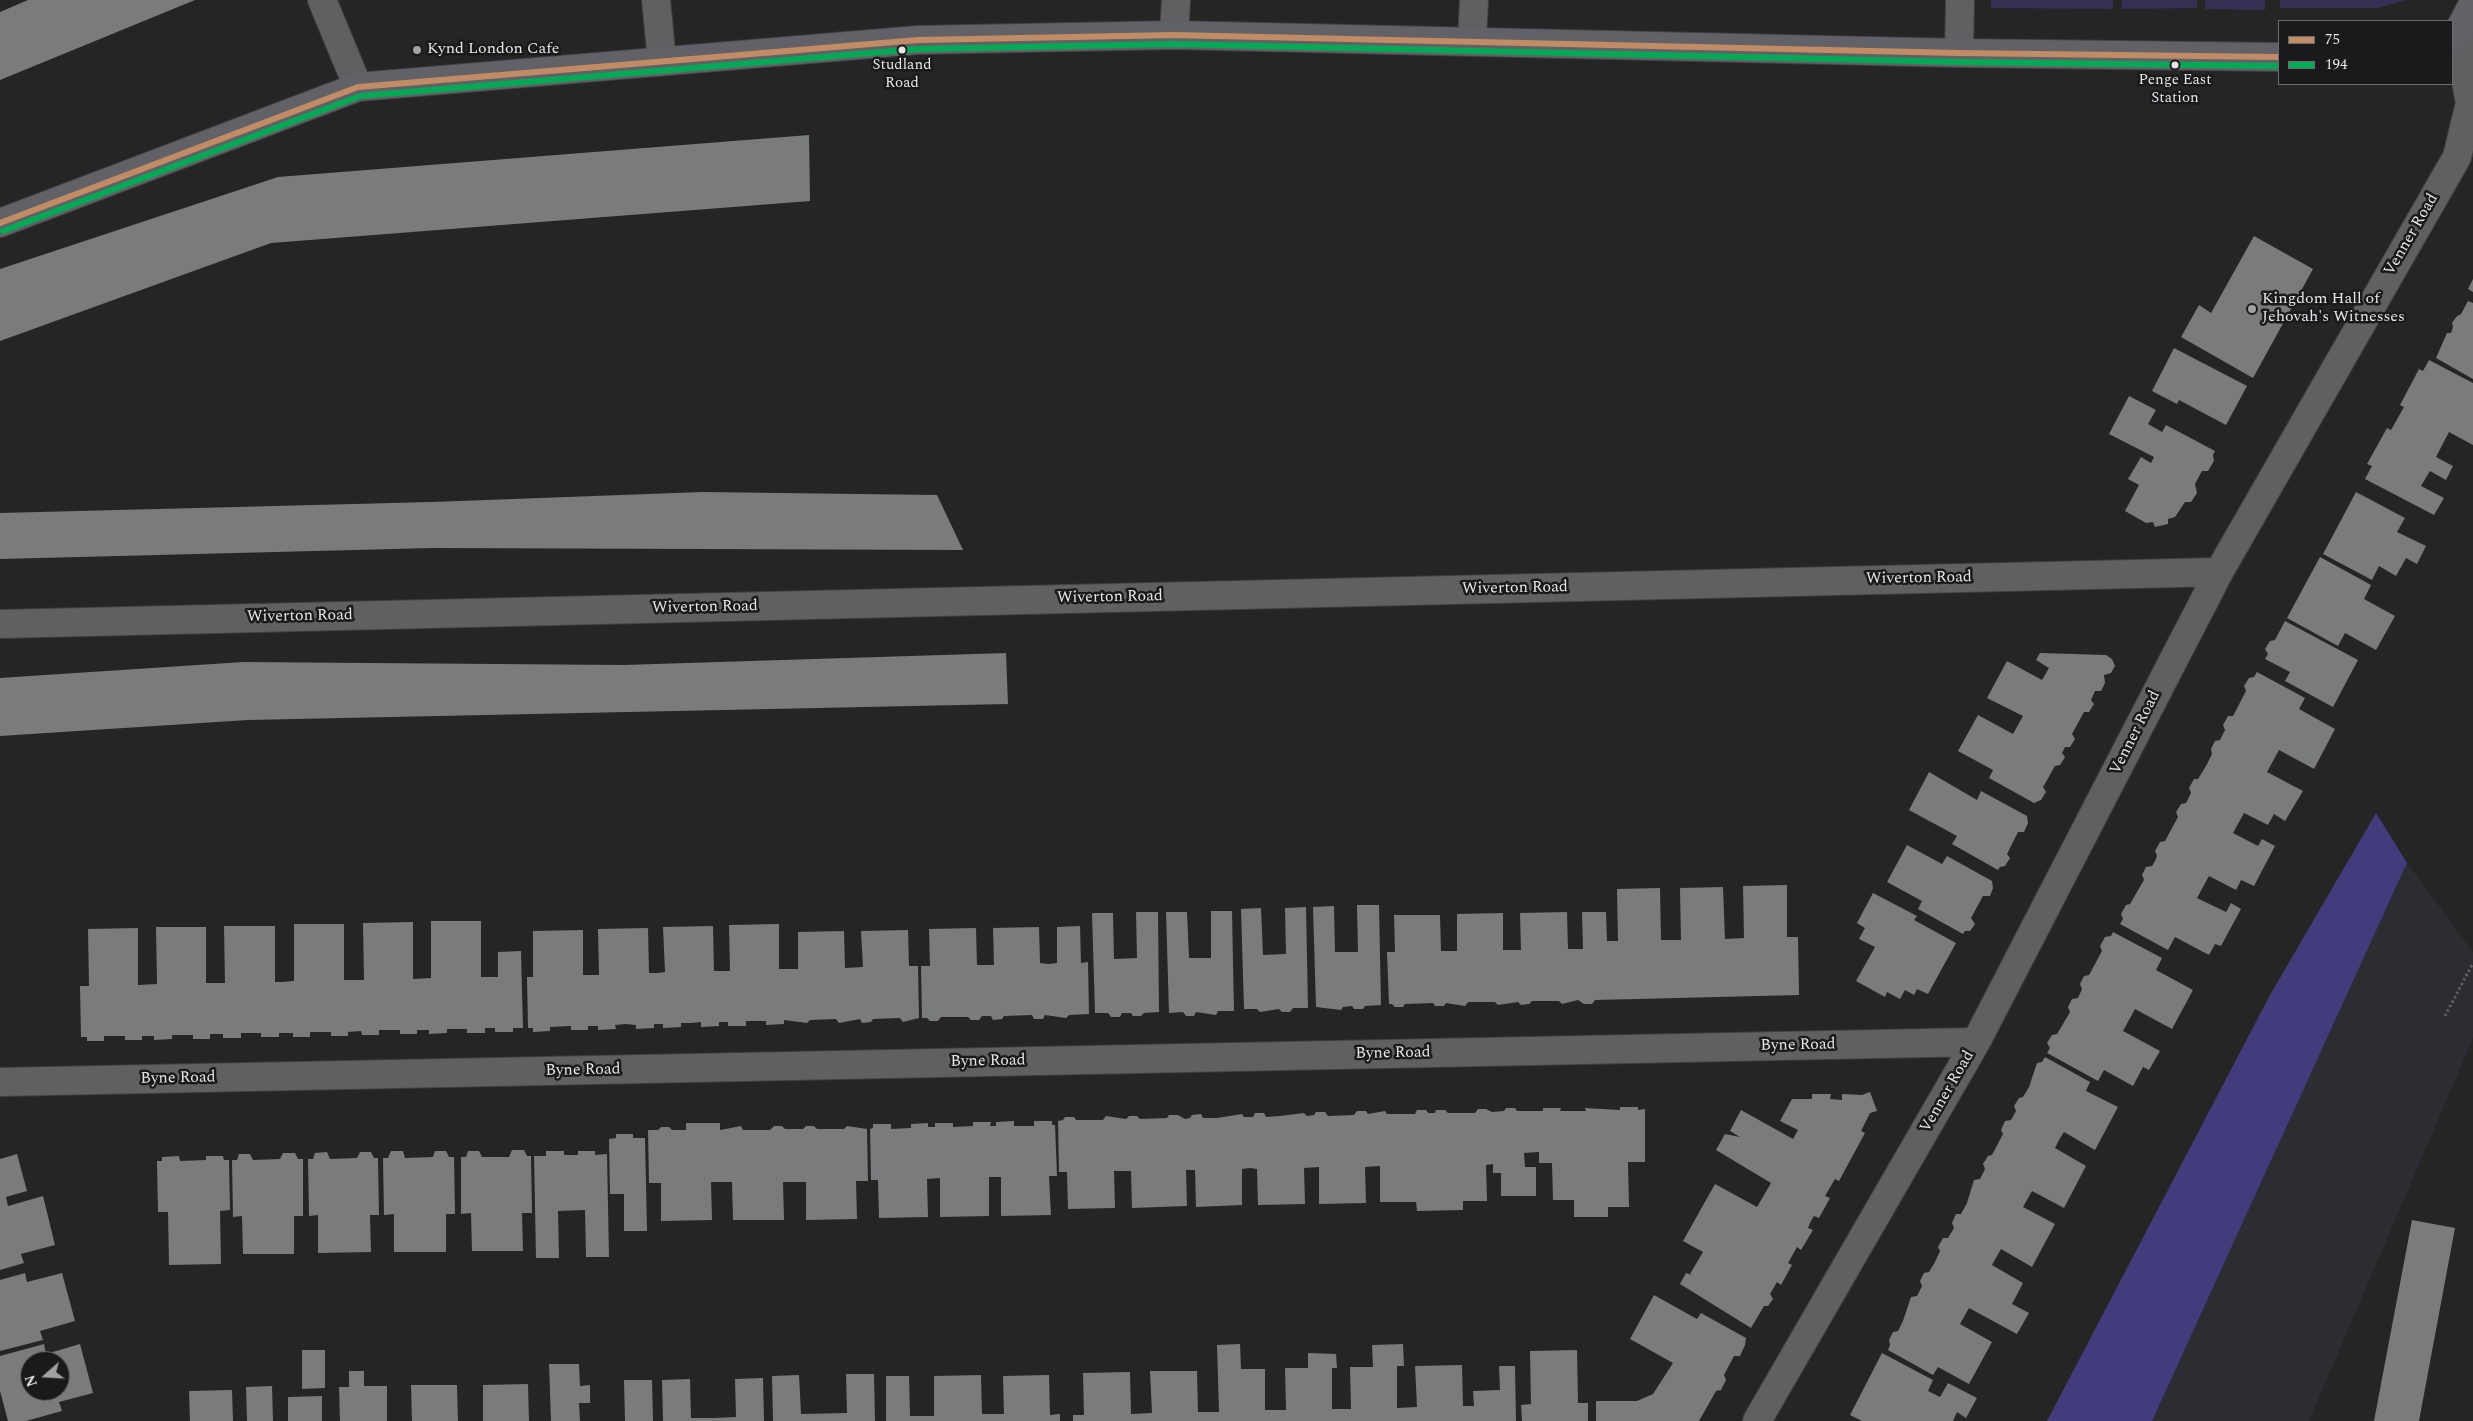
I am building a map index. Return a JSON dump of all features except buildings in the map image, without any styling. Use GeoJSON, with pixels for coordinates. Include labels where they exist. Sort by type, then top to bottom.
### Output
{"type":"FeatureCollection","features":[{"type":"Feature","properties":{"kind":"main road"},"geometry":{"type":"LineString","coordinates":[[2460,35],[2473,4]]}},
{"type":"Feature","properties":{"kind":"main road"},"geometry":{"type":"LineString","coordinates":[[0,223],[358,87],[918,40],[1174,35],[2278,57]]}},
{"type":"Feature","properties":{"kind":"street"},"geometry":{"type":"LineString","coordinates":[[322,0],[358,87]]}},
{"type":"Feature","properties":{"kind":"street"},"geometry":{"type":"LineString","coordinates":[[656,0],[662,61]]}},
{"type":"Feature","properties":{"kind":"street"},"geometry":{"type":"LineString","coordinates":[[1174,35],[1176,0]]}},
{"type":"Feature","properties":{"kind":"street"},"geometry":{"type":"LineString","coordinates":[[1472,40],[1474,0]]}},
{"type":"Feature","properties":{"kind":"street"},"geometry":{"type":"LineString","coordinates":[[1959,52],[1960,0]]}},
{"type":"Feature","properties":{"kind":"street","name":"Venner Road"},"geometry":{"type":"LineString","coordinates":[[1757,1421],[1976,1042],[2219,572],[2456,157],[2470,103],[2460,35]]}},
{"type":"Feature","properties":{"kind":"street","name":"Wiverton Road"},"geometry":{"type":"LineString","coordinates":[[0,624],[2219,572]]}},
{"type":"Feature","properties":{"kind":"street","name":"Byne Road"},"geometry":{"type":"LineString","coordinates":[[0,1082],[1976,1042]]}},
{"type":"Feature","properties":{"kind":"path"},"geometry":{"type":"LineString","coordinates":[[2445,1016],[2473,963]]}},
{"type":"Feature","properties":{"kind":"shaded area"},"geometry":{"type":"Polygon","coordinates":[[[1991,0],[2113,0],[2113,9],[1991,8],[1991,0]]]}},
{"type":"Feature","properties":{"kind":"shaded area"},"geometry":{"type":"Polygon","coordinates":[[[2122,0],[2197,0],[2197,8],[2122,9],[2122,0]]]}},
{"type":"Feature","properties":{"kind":"shaded area"},"geometry":{"type":"Polygon","coordinates":[[[2205,0],[2265,0],[2265,10],[2205,9],[2205,0]]]}},
{"type":"Feature","properties":{"kind":"shaded area"},"geometry":{"type":"Polygon","coordinates":[[[2280,0],[2406,0],[2377,8],[2280,8],[2280,0]]]}},
{"type":"Feature","properties":{"kind":"shaded area"},"geometry":{"type":"Polygon","coordinates":[[[2376,813],[2407,863],[2152,1421],[2047,1421],[2270,995],[2376,813]]]}},
{"type":"Feature","properties":{"kind":"shaded area"},"geometry":{"type":"Polygon","coordinates":[[[2407,863],[2473,952],[2473,1038],[2309,1421],[2152,1421],[2407,863]]]}},
{"type":"Feature","properties":{"kind":"transit line","name":"75"},"geometry":{"type":"LineString","coordinates":[[0,223],[358,87],[918,40],[1174,35],[1959,53],[2278,57]]}},
{"type":"Feature","properties":{"kind":"transit line","name":"194"},"geometry":{"type":"LineString","coordinates":[[3,231],[360,96],[918,49],[1174,44],[1959,62],[2278,66]]}},
{"type":"Feature","properties":{"kind":"place","name":"Kynd London Cafe"},"geometry":{"type":"Point","coordinates":[417,50]}},
{"type":"Feature","properties":{"kind":"place","name":"Studland Road"},"geometry":{"type":"Point","coordinates":[902,50]}},
{"type":"Feature","properties":{"kind":"place","name":"Penge East Station"},"geometry":{"type":"Point","coordinates":[2175,65]}},
{"type":"Feature","properties":{"kind":"place","name":"Kingdom Hall of Jehovah's Witnesses"},"geometry":{"type":"Point","coordinates":[2252,309]}}]}
